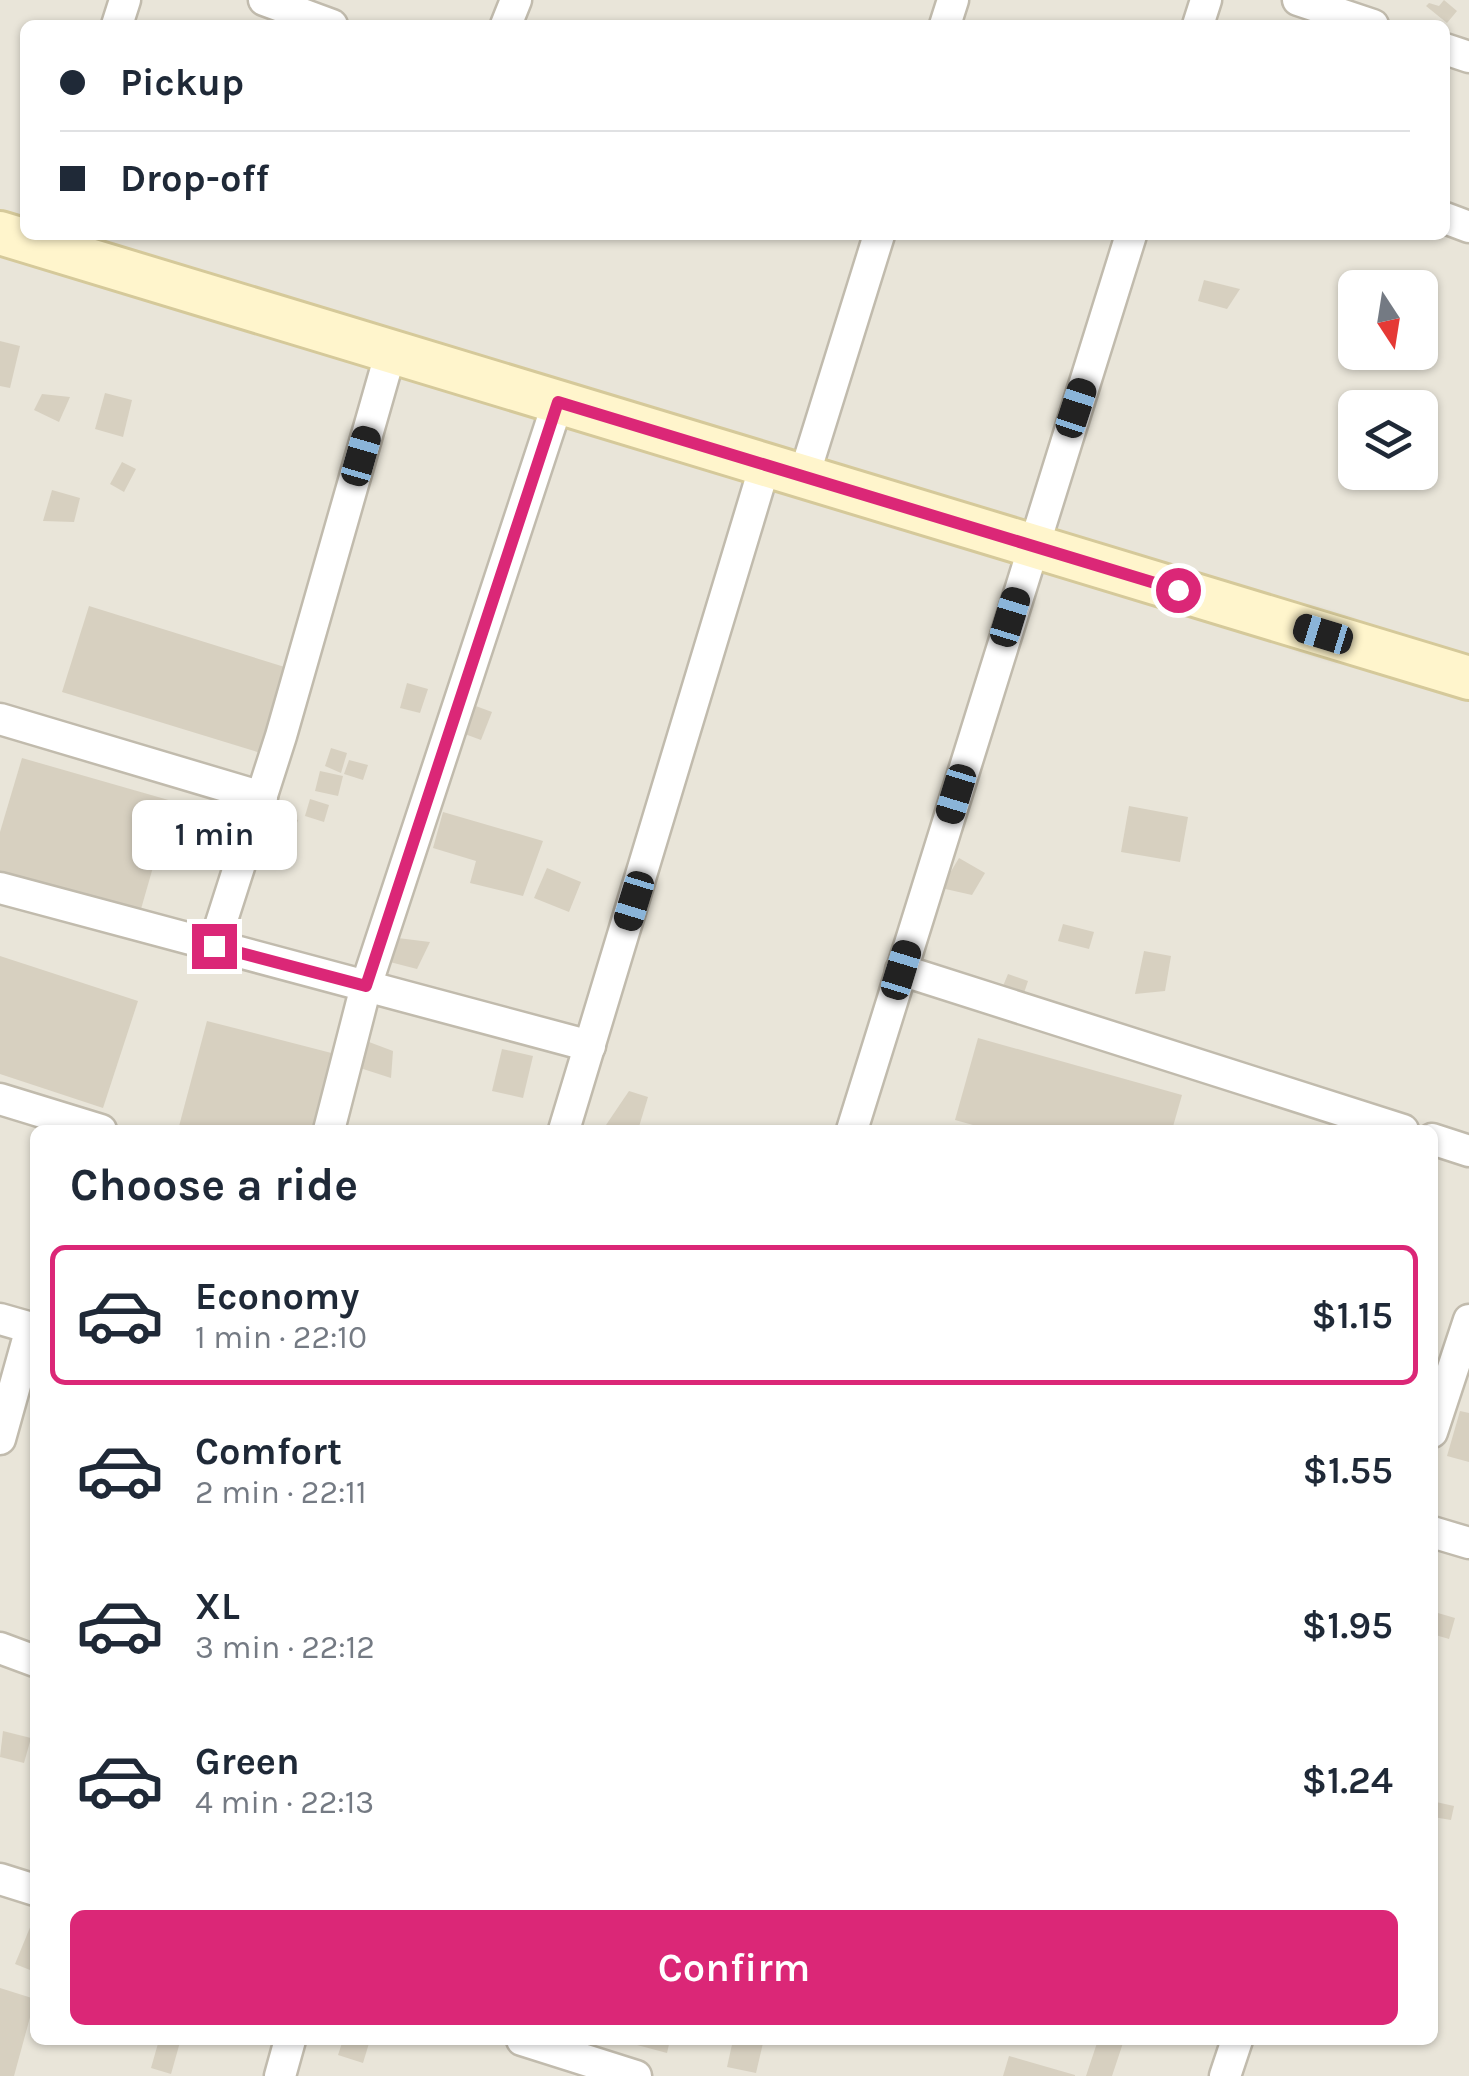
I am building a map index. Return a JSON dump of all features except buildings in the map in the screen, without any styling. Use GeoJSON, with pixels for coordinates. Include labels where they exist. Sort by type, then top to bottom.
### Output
{"type":"FeatureCollection","features":[{"type":"Feature","properties":{"kind":"street"},"geometry":{"type":"LineString","coordinates":[[264,0],[318,20]]}},
{"type":"Feature","properties":{"kind":"street"},"geometry":{"type":"LineString","coordinates":[[1298,0],[1358,20]]}},
{"type":"Feature","properties":{"kind":"street"},"geometry":{"type":"LineString","coordinates":[[566,1125],[784,470],[877,240]]}},
{"type":"Feature","properties":{"kind":"street"},"geometry":{"type":"LineString","coordinates":[[854,1125],[1129,240]]}},
{"type":"Feature","properties":{"kind":"street"},"geometry":{"type":"LineString","coordinates":[[48,241],[391,351],[1469,678]]}},
{"type":"Feature","properties":{"kind":"street"},"geometry":{"type":"LineString","coordinates":[[214,946],[262,797],[391,351]]}},
{"type":"Feature","properties":{"kind":"street"},"geometry":{"type":"LineString","coordinates":[[330,1125],[366,986],[558,402]]}},
{"type":"Feature","properties":{"kind":"street"},"geometry":{"type":"LineString","coordinates":[[0,719],[262,797]]}},
{"type":"Feature","properties":{"kind":"street"},"geometry":{"type":"LineString","coordinates":[[0,888],[590,1046]]}},
{"type":"Feature","properties":{"kind":"street"},"geometry":{"type":"LineString","coordinates":[[901,970],[1387,1125]]}},
{"type":"Feature","properties":{"kind":"street"},"geometry":{"type":"LineString","coordinates":[[0,1099],[85,1125]]}},
{"type":"Feature","properties":{"kind":"street"},"geometry":{"type":"LineString","coordinates":[[1438,1141],[1469,1151]]}},
{"type":"Feature","properties":{"kind":"street"},"geometry":{"type":"LineString","coordinates":[[0,1320],[30,1328]]}},
{"type":"Feature","properties":{"kind":"street"},"geometry":{"type":"LineString","coordinates":[[1438,1414],[1469,1320]]}},
{"type":"Feature","properties":{"kind":"street"},"geometry":{"type":"LineString","coordinates":[[0,1439],[30,1339]]}},
{"type":"Feature","properties":{"kind":"street"},"geometry":{"type":"LineString","coordinates":[[1438,1534],[1469,1543]]}},
{"type":"Feature","properties":{"kind":"street"},"geometry":{"type":"LineString","coordinates":[[0,1648],[30,1658]]}},
{"type":"Feature","properties":{"kind":"street"},"geometry":{"type":"LineString","coordinates":[[0,1879],[30,1888]]}},
{"type":"Feature","properties":{"kind":"street"},"geometry":{"type":"LineString","coordinates":[[280,2076],[289,2045]]}},
{"type":"Feature","properties":{"kind":"street"},"geometry":{"type":"LineString","coordinates":[[538,2045],[636,2076]]}},
{"type":"Feature","properties":{"kind":"street"},"geometry":{"type":"LineString","coordinates":[[1225,2076],[1235,2045]]}},
{"type":"Feature","properties":{"kind":"shaded area"},"geometry":{"type":"Polygon","coordinates":[[[0,0],[1469,0],[1469,2076],[0,2076],[0,0]]]}},
{"type":"Feature","properties":{"kind":"route"},"geometry":{"type":"LineString","coordinates":[[214,946],[366,986],[558,402],[1178,590]]}}]}
